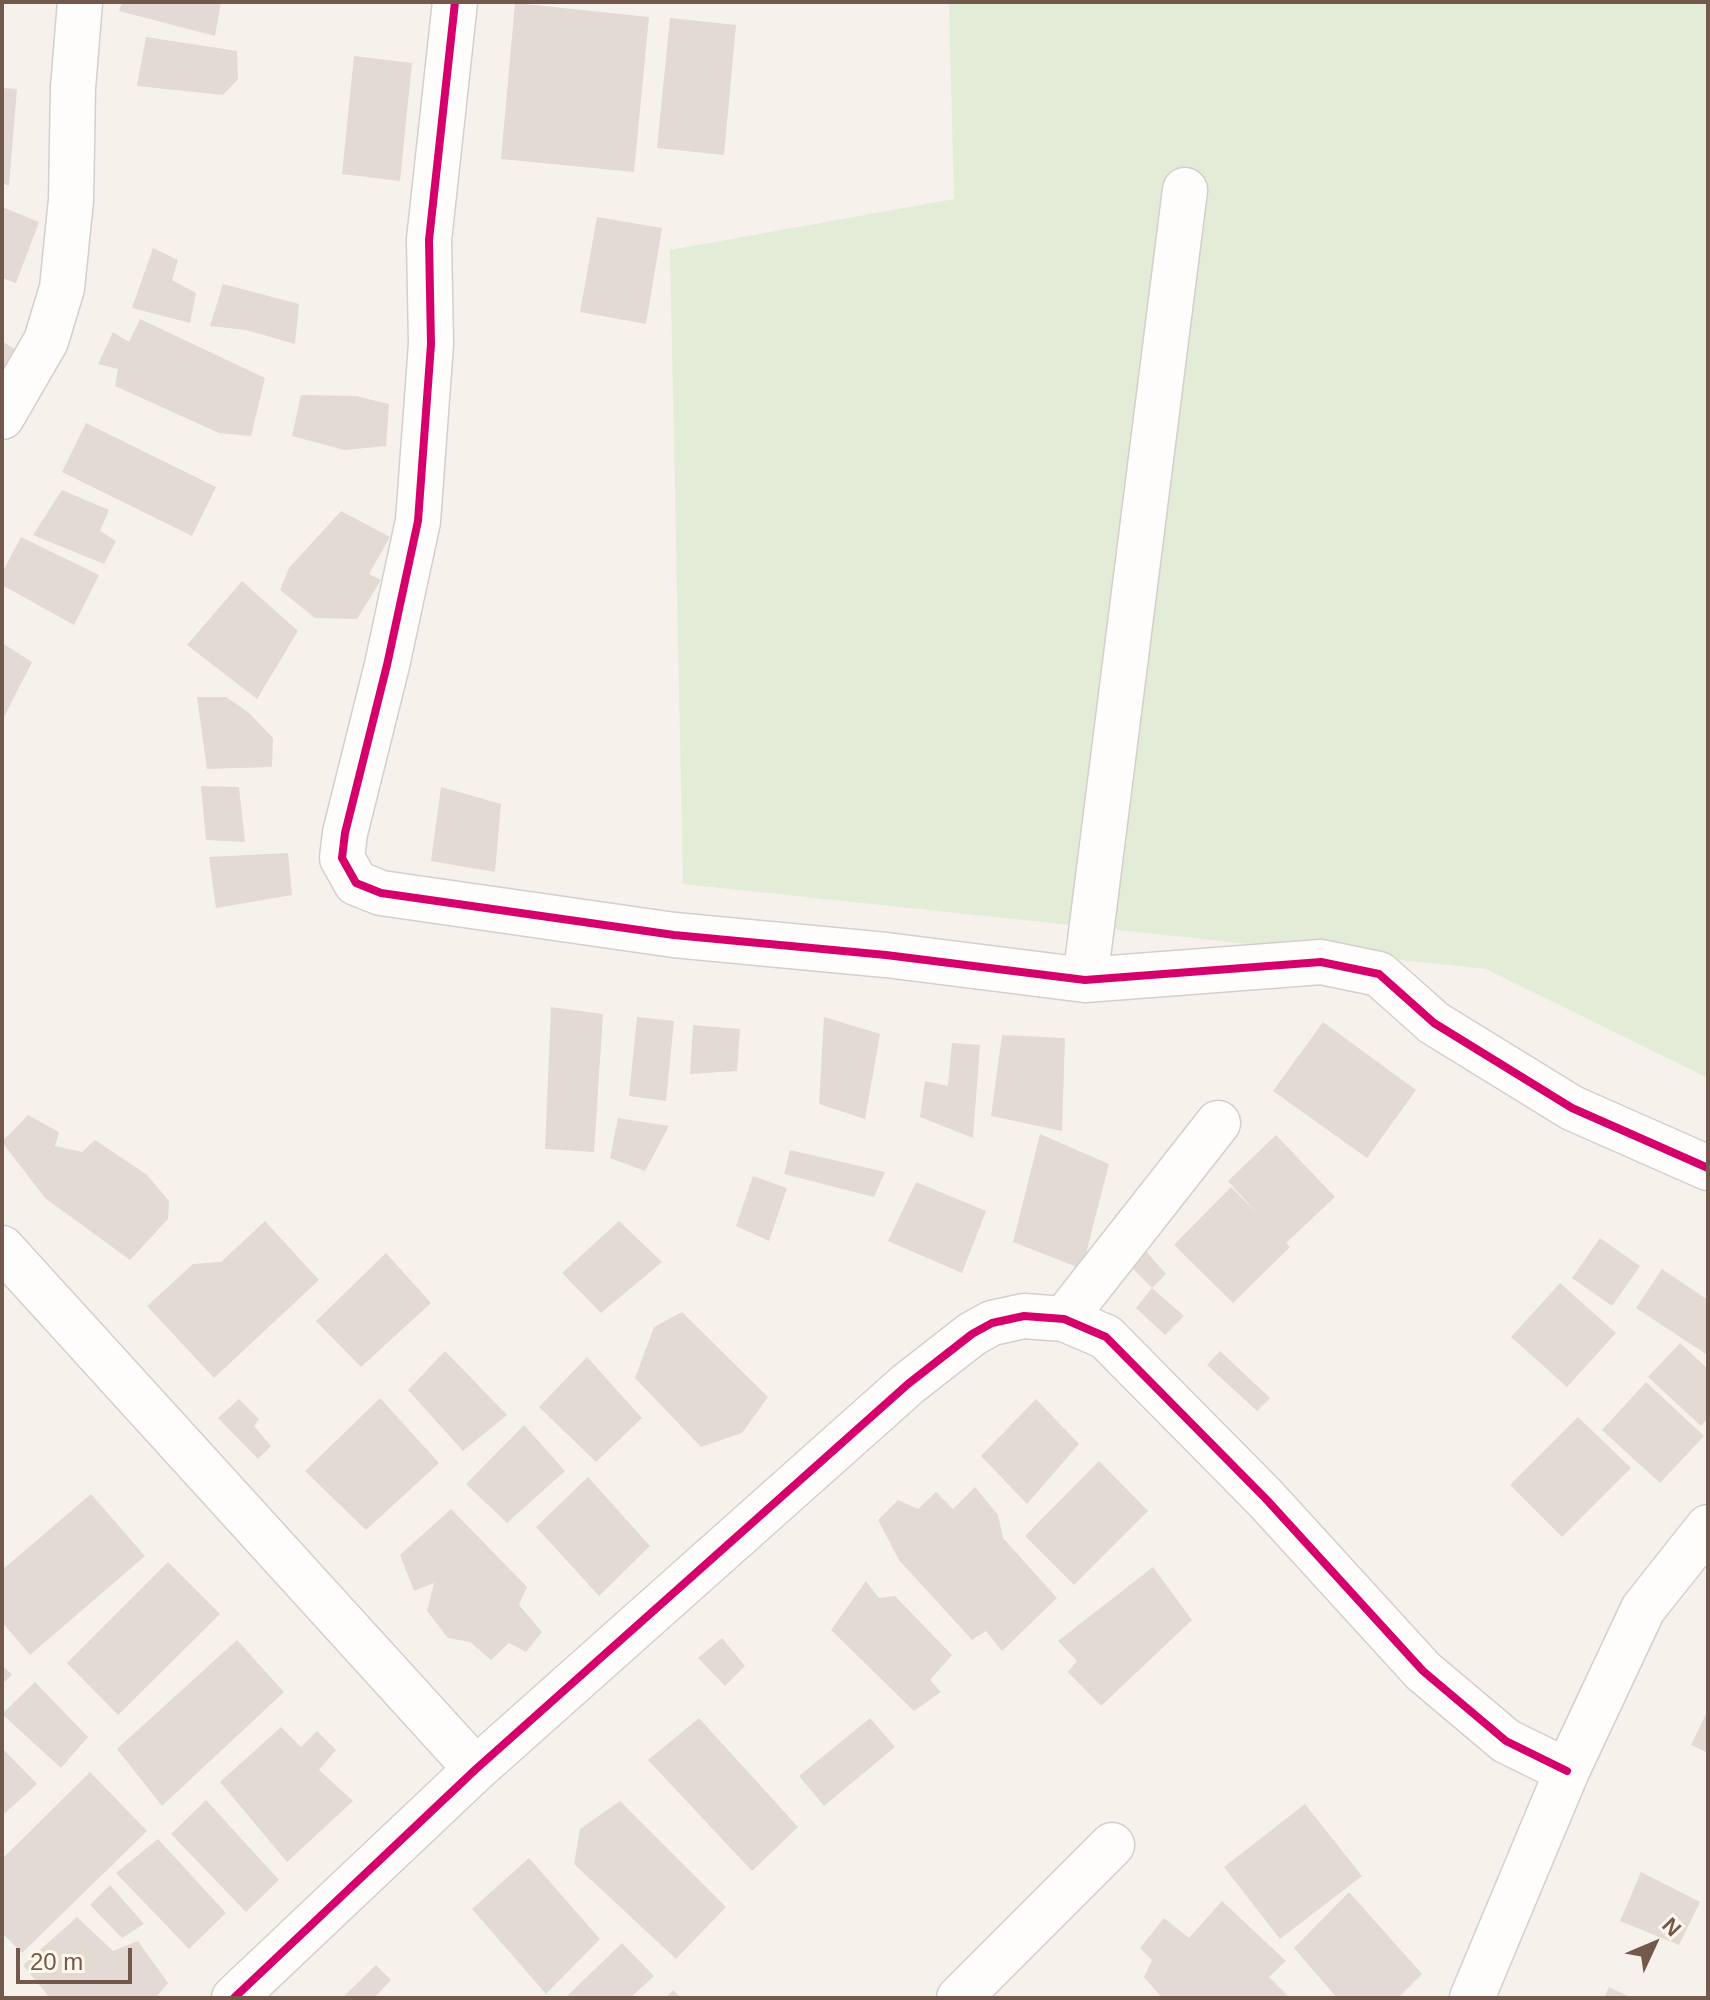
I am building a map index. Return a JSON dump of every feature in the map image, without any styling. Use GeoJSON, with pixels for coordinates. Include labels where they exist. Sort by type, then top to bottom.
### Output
{"type":"FeatureCollection","features":[{"type":"Feature","properties":{"kind":"street"},"geometry":{"type":"LineString","coordinates":[[2,417],[46,341],[62,288],[71,200],[80,2]]}},
{"type":"Feature","properties":{"kind":"street"},"geometry":{"type":"LineString","coordinates":[[455,2],[429,240],[431,344],[418,521],[387,665],[345,833],[342,858],[356,883],[381,893],[674,935],[886,955],[1085,980],[1321,962],[1379,974],[1434,1023],[1572,1108],[1708,1168]]}},
{"type":"Feature","properties":{"kind":"street"},"geometry":{"type":"LineString","coordinates":[[1085,980],[1185,190]]}},
{"type":"Feature","properties":{"kind":"street"},"geometry":{"type":"LineString","coordinates":[[1064,1319],[1218,1123]]}},
{"type":"Feature","properties":{"kind":"street"},"geometry":{"type":"LineString","coordinates":[[2,1248],[476,1769]]}},
{"type":"Feature","properties":{"kind":"street"},"geometry":{"type":"LineString","coordinates":[[234,1998],[476,1769],[908,1384],[972,1334],[992,1323],[1024,1316],[1064,1319],[1106,1337],[1266,1499],[1423,1671],[1506,1741],[1567,1771]]}},
{"type":"Feature","properties":{"kind":"street"},"geometry":{"type":"LineString","coordinates":[[1472,1998],[1567,1771],[1643,1609],[1708,1527]]}},
{"type":"Feature","properties":{"kind":"street"},"geometry":{"type":"LineString","coordinates":[[959,1998],[1112,1845]]}},
{"type":"Feature","properties":{"kind":"green space"},"geometry":{"type":"Polygon","coordinates":[[[949,2],[1708,2],[1708,1078],[1486,969],[683,884],[670,250],[954,199],[949,2]]]}},
{"type":"Feature","properties":{"kind":"building"},"geometry":{"type":"Polygon","coordinates":[[[122,2],[221,2],[215,36],[119,11],[122,2]]]}},
{"type":"Feature","properties":{"kind":"building"},"geometry":{"type":"Polygon","coordinates":[[[515,3],[649,17],[634,172],[501,159],[515,3]]]}},
{"type":"Feature","properties":{"kind":"building"},"geometry":{"type":"Polygon","coordinates":[[[670,18],[736,25],[724,155],[657,148],[670,18]]]}},
{"type":"Feature","properties":{"kind":"building"},"geometry":{"type":"Polygon","coordinates":[[[146,37],[237,51],[238,79],[223,95],[137,86],[146,37]]]}},
{"type":"Feature","properties":{"kind":"building"},"geometry":{"type":"Polygon","coordinates":[[[354,56],[412,63],[400,181],[342,174],[354,56]]]}},
{"type":"Feature","properties":{"kind":"building"},"geometry":{"type":"Polygon","coordinates":[[[2,88],[17,89],[9,186],[2,183],[2,88]]]}},
{"type":"Feature","properties":{"kind":"building"},"geometry":{"type":"Polygon","coordinates":[[[2,207],[39,222],[16,283],[2,278],[2,207]]]}},
{"type":"Feature","properties":{"kind":"building"},"geometry":{"type":"Polygon","coordinates":[[[597,217],[662,228],[646,324],[580,312],[597,217]]]}},
{"type":"Feature","properties":{"kind":"building"},"geometry":{"type":"Polygon","coordinates":[[[153,248],[178,260],[172,280],[196,293],[190,323],[132,308],[153,248]]]}},
{"type":"Feature","properties":{"kind":"building"},"geometry":{"type":"Polygon","coordinates":[[[223,284],[299,304],[295,344],[246,330],[210,326],[223,284]]]}},
{"type":"Feature","properties":{"kind":"building"},"geometry":{"type":"Polygon","coordinates":[[[140,319],[265,378],[251,436],[219,433],[115,386],[118,369],[98,364],[113,332],[129,342],[140,319]]]}},
{"type":"Feature","properties":{"kind":"building"},"geometry":{"type":"Polygon","coordinates":[[[2,341],[22,354],[9,373],[2,368],[2,341]]]}},
{"type":"Feature","properties":{"kind":"building"},"geometry":{"type":"Polygon","coordinates":[[[301,395],[356,396],[389,404],[386,446],[344,450],[292,436],[301,395]]]}},
{"type":"Feature","properties":{"kind":"building"},"geometry":{"type":"Polygon","coordinates":[[[86,423],[216,487],[192,536],[62,472],[86,423]]]}},
{"type":"Feature","properties":{"kind":"building"},"geometry":{"type":"Polygon","coordinates":[[[62,490],[109,510],[100,531],[116,541],[104,564],[33,535],[62,490]]]}},
{"type":"Feature","properties":{"kind":"building"},"geometry":{"type":"Polygon","coordinates":[[[341,511],[390,537],[369,574],[381,580],[357,619],[315,618],[280,590],[289,568],[341,511]]]}},
{"type":"Feature","properties":{"kind":"building"},"geometry":{"type":"Polygon","coordinates":[[[21,537],[99,575],[74,625],[2,585],[2,573],[21,537]]]}},
{"type":"Feature","properties":{"kind":"building"},"geometry":{"type":"Polygon","coordinates":[[[242,581],[298,631],[257,699],[187,645],[242,581]]]}},
{"type":"Feature","properties":{"kind":"building"},"geometry":{"type":"Polygon","coordinates":[[[2,643],[32,662],[2,721],[2,643]]]}},
{"type":"Feature","properties":{"kind":"building"},"geometry":{"type":"Polygon","coordinates":[[[197,697],[226,697],[248,712],[273,738],[272,767],[207,769],[197,697]]]}},
{"type":"Feature","properties":{"kind":"building"},"geometry":{"type":"Polygon","coordinates":[[[201,786],[239,787],[245,842],[206,840],[201,786]]]}},
{"type":"Feature","properties":{"kind":"building"},"geometry":{"type":"Polygon","coordinates":[[[441,787],[501,804],[495,872],[431,861],[441,787]]]}},
{"type":"Feature","properties":{"kind":"building"},"geometry":{"type":"Polygon","coordinates":[[[288,853],[292,895],[216,908],[209,857],[288,853]]]}},
{"type":"Feature","properties":{"kind":"building"},"geometry":{"type":"Polygon","coordinates":[[[551,1007],[603,1014],[594,1152],[545,1149],[551,1007]]]}},
{"type":"Feature","properties":{"kind":"building"},"geometry":{"type":"Polygon","coordinates":[[[637,1017],[674,1021],[666,1101],[629,1096],[637,1017]]]}},
{"type":"Feature","properties":{"kind":"building"},"geometry":{"type":"Polygon","coordinates":[[[824,1017],[880,1034],[865,1119],[819,1104],[824,1017]]]}},
{"type":"Feature","properties":{"kind":"building"},"geometry":{"type":"Polygon","coordinates":[[[1323,1022],[1416,1090],[1367,1158],[1273,1091],[1323,1022]]]}},
{"type":"Feature","properties":{"kind":"building"},"geometry":{"type":"Polygon","coordinates":[[[693,1025],[740,1029],[737,1071],[690,1074],[693,1025]]]}},
{"type":"Feature","properties":{"kind":"building"},"geometry":{"type":"Polygon","coordinates":[[[1002,1035],[1065,1038],[1062,1131],[991,1116],[1002,1035]]]}},
{"type":"Feature","properties":{"kind":"building"},"geometry":{"type":"Polygon","coordinates":[[[952,1043],[980,1045],[973,1138],[920,1117],[925,1081],[948,1086],[952,1043]]]}},
{"type":"Feature","properties":{"kind":"building"},"geometry":{"type":"Polygon","coordinates":[[[28,1115],[59,1132],[55,1146],[82,1152],[95,1140],[147,1175],[169,1201],[168,1219],[130,1260],[45,1198],[2,1142],[28,1115]]]}},
{"type":"Feature","properties":{"kind":"building"},"geometry":{"type":"Polygon","coordinates":[[[618,1118],[669,1126],[645,1171],[610,1158],[618,1118]]]}},
{"type":"Feature","properties":{"kind":"building"},"geometry":{"type":"Polygon","coordinates":[[[1040,1134],[1109,1164],[1082,1269],[1013,1242],[1040,1134]]]}},
{"type":"Feature","properties":{"kind":"building"},"geometry":{"type":"Polygon","coordinates":[[[1276,1135],[1335,1197],[1286,1243],[1290,1247],[1233,1303],[1174,1245],[1231,1187],[1258,1214],[1228,1181],[1276,1135]]]}},
{"type":"Feature","properties":{"kind":"building"},"geometry":{"type":"Polygon","coordinates":[[[790,1150],[885,1172],[874,1197],[784,1174],[790,1150]]]}},
{"type":"Feature","properties":{"kind":"building"},"geometry":{"type":"Polygon","coordinates":[[[753,1176],[787,1188],[769,1241],[736,1226],[753,1176]]]}},
{"type":"Feature","properties":{"kind":"building"},"geometry":{"type":"Polygon","coordinates":[[[916,1182],[986,1211],[962,1273],[888,1241],[916,1182]]]}},
{"type":"Feature","properties":{"kind":"building"},"geometry":{"type":"Polygon","coordinates":[[[265,1221],[319,1280],[214,1378],[147,1306],[193,1264],[221,1262],[265,1221]]]}},
{"type":"Feature","properties":{"kind":"building"},"geometry":{"type":"Polygon","coordinates":[[[619,1221],[662,1262],[601,1313],[562,1273],[619,1221]]]}},
{"type":"Feature","properties":{"kind":"building"},"geometry":{"type":"Polygon","coordinates":[[[1600,1238],[1640,1266],[1612,1306],[1572,1278],[1600,1238]]]}},
{"type":"Feature","properties":{"kind":"building"},"geometry":{"type":"Polygon","coordinates":[[[1144,1249],[1166,1274],[1152,1288],[1128,1264],[1144,1249]]]}},
{"type":"Feature","properties":{"kind":"building"},"geometry":{"type":"Polygon","coordinates":[[[386,1253],[431,1303],[361,1367],[316,1321],[386,1253]]]}},
{"type":"Feature","properties":{"kind":"building"},"geometry":{"type":"Polygon","coordinates":[[[1662,1269],[1708,1300],[1706,1354],[1636,1308],[1662,1269]]]}},
{"type":"Feature","properties":{"kind":"building"},"geometry":{"type":"Polygon","coordinates":[[[1560,1283],[1616,1333],[1567,1387],[1511,1337],[1560,1283]]]}},
{"type":"Feature","properties":{"kind":"building"},"geometry":{"type":"Polygon","coordinates":[[[1152,1288],[1184,1316],[1165,1335],[1136,1308],[1152,1288]]]}},
{"type":"Feature","properties":{"kind":"building"},"geometry":{"type":"Polygon","coordinates":[[[682,1312],[768,1397],[742,1433],[701,1447],[635,1378],[654,1327],[682,1312]]]}},
{"type":"Feature","properties":{"kind":"building"},"geometry":{"type":"Polygon","coordinates":[[[1680,1343],[1708,1369],[1708,1418],[1701,1426],[1648,1377],[1680,1343]]]}},
{"type":"Feature","properties":{"kind":"building"},"geometry":{"type":"Polygon","coordinates":[[[445,1351],[507,1415],[463,1451],[408,1390],[445,1351]]]}},
{"type":"Feature","properties":{"kind":"building"},"geometry":{"type":"Polygon","coordinates":[[[1220,1351],[1270,1398],[1257,1411],[1207,1365],[1220,1351]]]}},
{"type":"Feature","properties":{"kind":"building"},"geometry":{"type":"Polygon","coordinates":[[[587,1357],[642,1418],[596,1462],[539,1407],[587,1357]]]}},
{"type":"Feature","properties":{"kind":"building"},"geometry":{"type":"Polygon","coordinates":[[[1646,1382],[1704,1436],[1660,1483],[1602,1430],[1646,1382]]]}},
{"type":"Feature","properties":{"kind":"building"},"geometry":{"type":"Polygon","coordinates":[[[380,1398],[439,1463],[366,1530],[305,1471],[380,1398]]]}},
{"type":"Feature","properties":{"kind":"building"},"geometry":{"type":"Polygon","coordinates":[[[239,1399],[259,1419],[254,1426],[271,1446],[258,1459],[218,1418],[239,1399]]]}},
{"type":"Feature","properties":{"kind":"building"},"geometry":{"type":"Polygon","coordinates":[[[1036,1399],[1079,1444],[1027,1504],[981,1456],[1036,1399]]]}},
{"type":"Feature","properties":{"kind":"building"},"geometry":{"type":"Polygon","coordinates":[[[1578,1417],[1631,1468],[1562,1537],[1510,1485],[1578,1417]]]}},
{"type":"Feature","properties":{"kind":"building"},"geometry":{"type":"Polygon","coordinates":[[[524,1425],[565,1471],[507,1523],[466,1484],[524,1425]]]}},
{"type":"Feature","properties":{"kind":"building"},"geometry":{"type":"Polygon","coordinates":[[[1099,1461],[1148,1511],[1074,1585],[1025,1536],[1099,1461]]]}},
{"type":"Feature","properties":{"kind":"building"},"geometry":{"type":"Polygon","coordinates":[[[588,1477],[650,1546],[599,1596],[536,1527],[588,1477]]]}},
{"type":"Feature","properties":{"kind":"building"},"geometry":{"type":"Polygon","coordinates":[[[975,1487],[998,1515],[1003,1538],[1057,1598],[1002,1651],[986,1631],[972,1640],[899,1560],[878,1520],[898,1500],[918,1509],[936,1492],[953,1509],[975,1487]]]}},
{"type":"Feature","properties":{"kind":"building"},"geometry":{"type":"Polygon","coordinates":[[[91,1494],[145,1556],[30,1655],[2,1622],[2,1570],[91,1494]]]}},
{"type":"Feature","properties":{"kind":"building"},"geometry":{"type":"Polygon","coordinates":[[[451,1509],[527,1587],[519,1605],[542,1632],[526,1652],[509,1643],[491,1660],[470,1642],[448,1638],[427,1611],[434,1583],[414,1591],[400,1555],[451,1509]]]}},
{"type":"Feature","properties":{"kind":"building"},"geometry":{"type":"Polygon","coordinates":[[[168,1562],[220,1614],[118,1715],[67,1663],[168,1562]]]}},
{"type":"Feature","properties":{"kind":"building"},"geometry":{"type":"Polygon","coordinates":[[[1153,1567],[1192,1620],[1101,1706],[1068,1672],[1077,1661],[1058,1641],[1153,1567]]]}},
{"type":"Feature","properties":{"kind":"building"},"geometry":{"type":"Polygon","coordinates":[[[866,1581],[879,1598],[895,1596],[952,1655],[930,1680],[941,1692],[914,1711],[831,1630],[866,1581]]]}},
{"type":"Feature","properties":{"kind":"building"},"geometry":{"type":"Polygon","coordinates":[[[722,1638],[745,1666],[725,1686],[698,1658],[722,1638]]]}},
{"type":"Feature","properties":{"kind":"building"},"geometry":{"type":"Polygon","coordinates":[[[237,1640],[284,1692],[162,1806],[117,1749],[237,1640]]]}},
{"type":"Feature","properties":{"kind":"building"},"geometry":{"type":"Polygon","coordinates":[[[2,1665],[12,1675],[2,1684],[2,1665]]]}},
{"type":"Feature","properties":{"kind":"building"},"geometry":{"type":"Polygon","coordinates":[[[35,1682],[88,1737],[61,1768],[2,1714],[35,1682]]]}},
{"type":"Feature","properties":{"kind":"building"},"geometry":{"type":"Polygon","coordinates":[[[1708,1715],[1708,1753],[1691,1745],[1708,1715]]]}},
{"type":"Feature","properties":{"kind":"building"},"geometry":{"type":"Polygon","coordinates":[[[699,1718],[798,1827],[752,1871],[648,1760],[699,1718]]]}},
{"type":"Feature","properties":{"kind":"building"},"geometry":{"type":"Polygon","coordinates":[[[870,1718],[895,1747],[824,1806],[799,1776],[870,1718]]]}},
{"type":"Feature","properties":{"kind":"building"},"geometry":{"type":"Polygon","coordinates":[[[281,1727],[301,1747],[317,1731],[336,1750],[319,1770],[353,1801],[287,1862],[220,1782],[281,1727]]]}},
{"type":"Feature","properties":{"kind":"building"},"geometry":{"type":"Polygon","coordinates":[[[2,1748],[37,1784],[2,1816],[2,1748]]]}},
{"type":"Feature","properties":{"kind":"building"},"geometry":{"type":"Polygon","coordinates":[[[90,1772],[147,1831],[22,1953],[2,1933],[2,1859],[90,1772]]]}},
{"type":"Feature","properties":{"kind":"building"},"geometry":{"type":"Polygon","coordinates":[[[206,1800],[279,1880],[246,1912],[171,1834],[206,1800]]]}},
{"type":"Feature","properties":{"kind":"building"},"geometry":{"type":"Polygon","coordinates":[[[620,1801],[726,1907],[676,1959],[574,1864],[580,1829],[620,1801]]]}},
{"type":"Feature","properties":{"kind":"building"},"geometry":{"type":"Polygon","coordinates":[[[1305,1804],[1362,1876],[1280,1939],[1224,1867],[1305,1804]]]}},
{"type":"Feature","properties":{"kind":"building"},"geometry":{"type":"Polygon","coordinates":[[[158,1839],[226,1913],[189,1949],[116,1873],[158,1839]]]}},
{"type":"Feature","properties":{"kind":"building"},"geometry":{"type":"Polygon","coordinates":[[[529,1858],[600,1939],[546,1994],[472,1909],[529,1858]]]}},
{"type":"Feature","properties":{"kind":"building"},"geometry":{"type":"Polygon","coordinates":[[[1641,1872],[1700,1902],[1679,1945],[1620,1921],[1641,1872]]]}},
{"type":"Feature","properties":{"kind":"building"},"geometry":{"type":"Polygon","coordinates":[[[110,1885],[144,1924],[122,1938],[90,1905],[110,1885]]]}},
{"type":"Feature","properties":{"kind":"building"},"geometry":{"type":"Polygon","coordinates":[[[1349,1892],[1422,1974],[1398,1998],[1337,1998],[1294,1948],[1349,1892]]]}},
{"type":"Feature","properties":{"kind":"building"},"geometry":{"type":"Polygon","coordinates":[[[1222,1901],[1286,1961],[1269,1977],[1290,1998],[1162,1998],[1144,1977],[1152,1960],[1140,1948],[1164,1918],[1189,1938],[1222,1901]]]}},
{"type":"Feature","properties":{"kind":"building"},"geometry":{"type":"Polygon","coordinates":[[[77,1917],[113,1951],[138,1941],[168,1983],[155,1998],[50,1998],[23,1965],[77,1917]]]}},
{"type":"Feature","properties":{"kind":"building"},"geometry":{"type":"Polygon","coordinates":[[[622,1943],[654,1976],[630,1998],[565,1998],[622,1943]]]}},
{"type":"Feature","properties":{"kind":"building"},"geometry":{"type":"Polygon","coordinates":[[[376,1965],[391,1980],[374,1998],[342,1998],[376,1965]]]}},
{"type":"Feature","properties":{"kind":"building"},"geometry":{"type":"Polygon","coordinates":[[[1609,1987],[1632,1998],[1604,1998],[1609,1987]]]}},
{"type":"Feature","properties":{"kind":"building"},"geometry":{"type":"Polygon","coordinates":[[[673,1990],[681,1998],[666,1998],[673,1990]]]}},
{"type":"Feature","properties":{"kind":"cycle path"},"geometry":{"type":"LineString","coordinates":[[455,2],[429,240],[431,344],[418,521],[387,665],[345,833],[342,858],[356,883],[381,893],[674,935],[886,955],[1085,980],[1321,962],[1379,974],[1434,1023],[1572,1108],[1708,1168]]}},
{"type":"Feature","properties":{"kind":"cycle path"},"geometry":{"type":"LineString","coordinates":[[234,1998],[476,1769],[908,1384],[972,1334],[992,1323],[1024,1316],[1064,1319],[1106,1337],[1266,1499],[1423,1671],[1506,1741],[1567,1771]]}}]}
